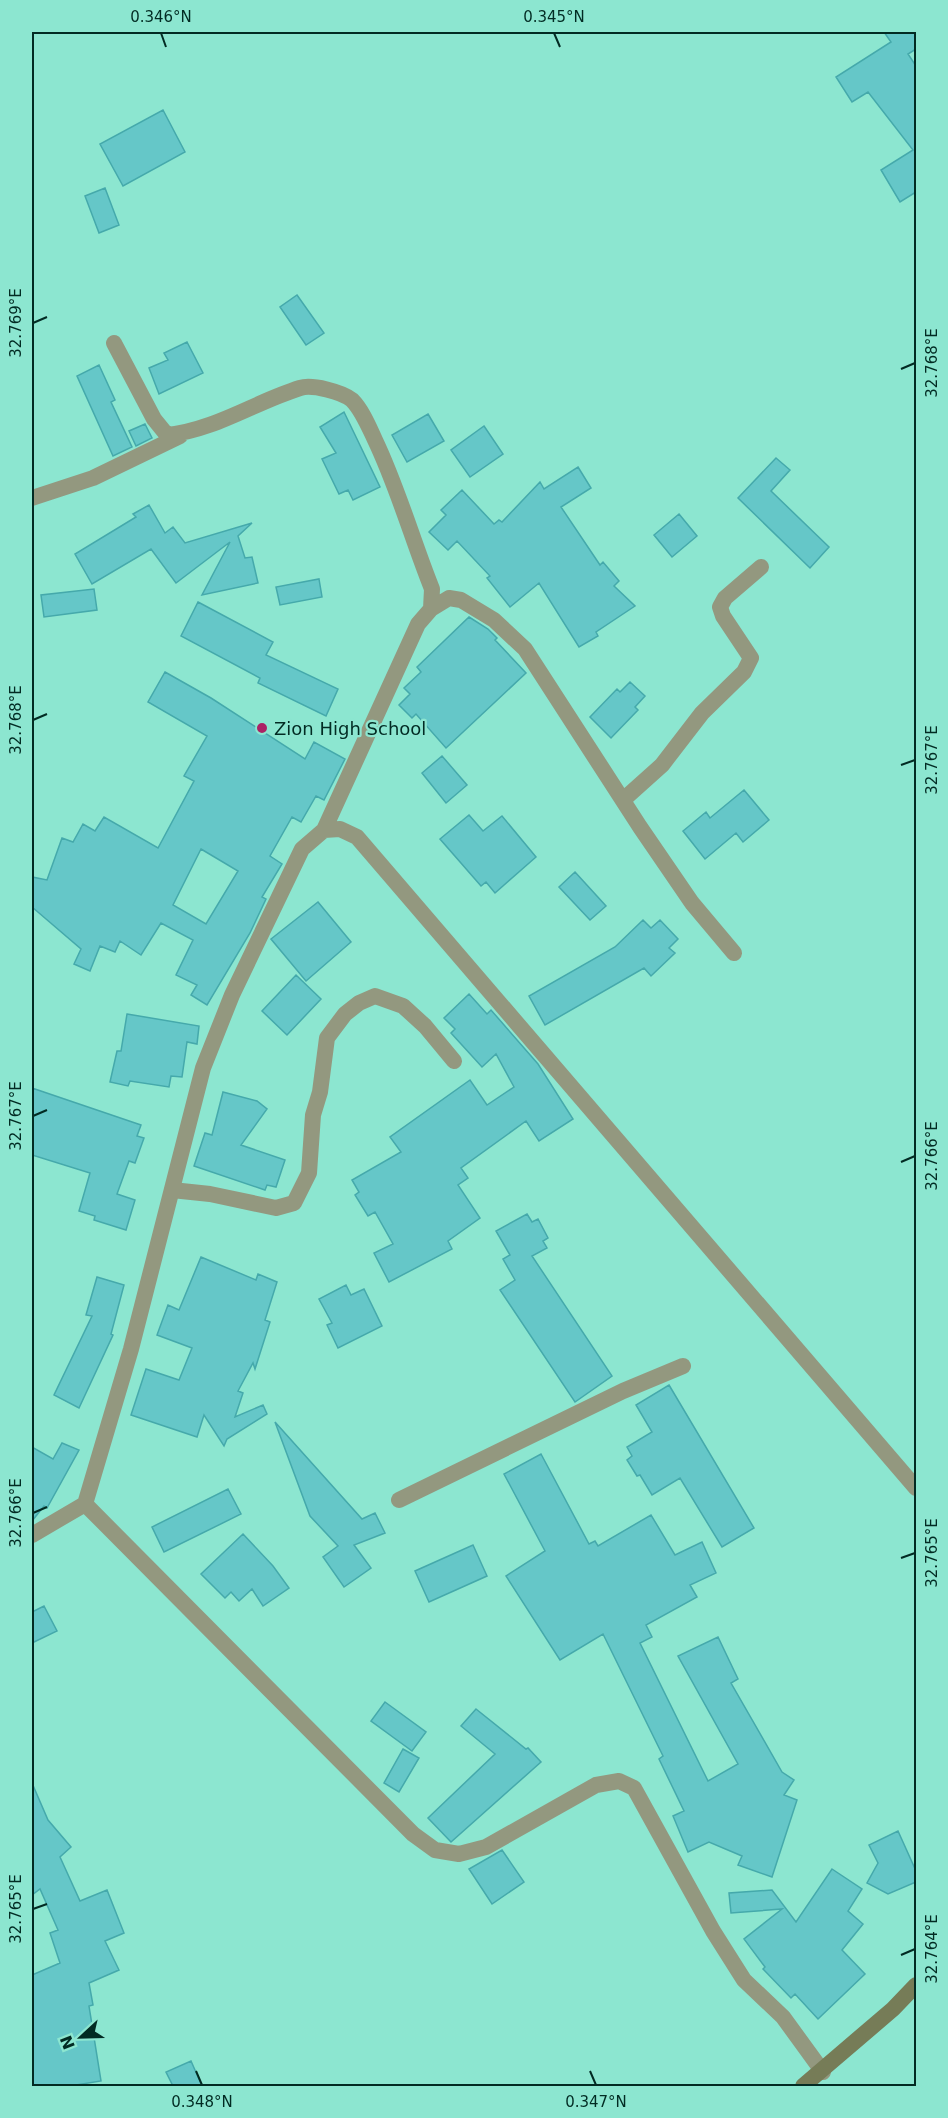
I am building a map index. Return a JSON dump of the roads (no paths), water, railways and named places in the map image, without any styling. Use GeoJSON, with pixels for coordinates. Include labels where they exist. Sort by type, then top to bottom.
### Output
{"type":"FeatureCollection","features":[{"type":"Feature","properties":{"kind":"main road"},"geometry":{"type":"LineString","coordinates":[[803,2086],[823,2072],[916,1985]]}},
{"type":"Feature","properties":{"kind":"street"},"geometry":{"type":"LineString","coordinates":[[114,343],[154,419],[167,435],[186,433]]}},
{"type":"Feature","properties":{"kind":"street"},"geometry":{"type":"LineString","coordinates":[[32,498],[93,478],[186,433],[302,387],[333,392],[351,400],[366,422],[391,474],[432,589],[431,609]]}},
{"type":"Feature","properties":{"kind":"street"},"geometry":{"type":"LineString","coordinates":[[622,800],[662,765],[702,713],[744,672],[751,657],[723,616],[720,607],[725,598],[761,567]]}},
{"type":"Feature","properties":{"kind":"street"},"geometry":{"type":"LineString","coordinates":[[32,1535],[85,1504],[130,1349],[203,1068],[232,995],[302,849],[324,830],[418,624],[431,609],[449,598],[461,600],[494,620],[525,649],[622,800],[692,903],[734,953]]}},
{"type":"Feature","properties":{"kind":"street"},"geometry":{"type":"LineString","coordinates":[[324,830],[340,829],[357,837],[916,1488]]}},
{"type":"Feature","properties":{"kind":"street"},"geometry":{"type":"LineString","coordinates":[[172,1190],[210,1194],[276,1208],[294,1203],[309,1173],[313,1115],[320,1092],[327,1038],[345,1014],[359,1003],[375,996],[403,1006],[425,1026],[454,1061]]}},
{"type":"Feature","properties":{"kind":"street"},"geometry":{"type":"LineString","coordinates":[[399,1500],[622,1391],[683,1366]]}},
{"type":"Feature","properties":{"kind":"street"},"geometry":{"type":"LineString","coordinates":[[85,1504],[413,1834],[435,1850],[459,1854],[486,1847],[596,1785],[619,1781],[634,1788],[713,1931],[744,1980],[783,2017],[823,2072]]}},
{"type":"Feature","properties":{"kind":"place","name":"Zion High School"},"geometry":{"type":"Point","coordinates":[262,728]}}]}
